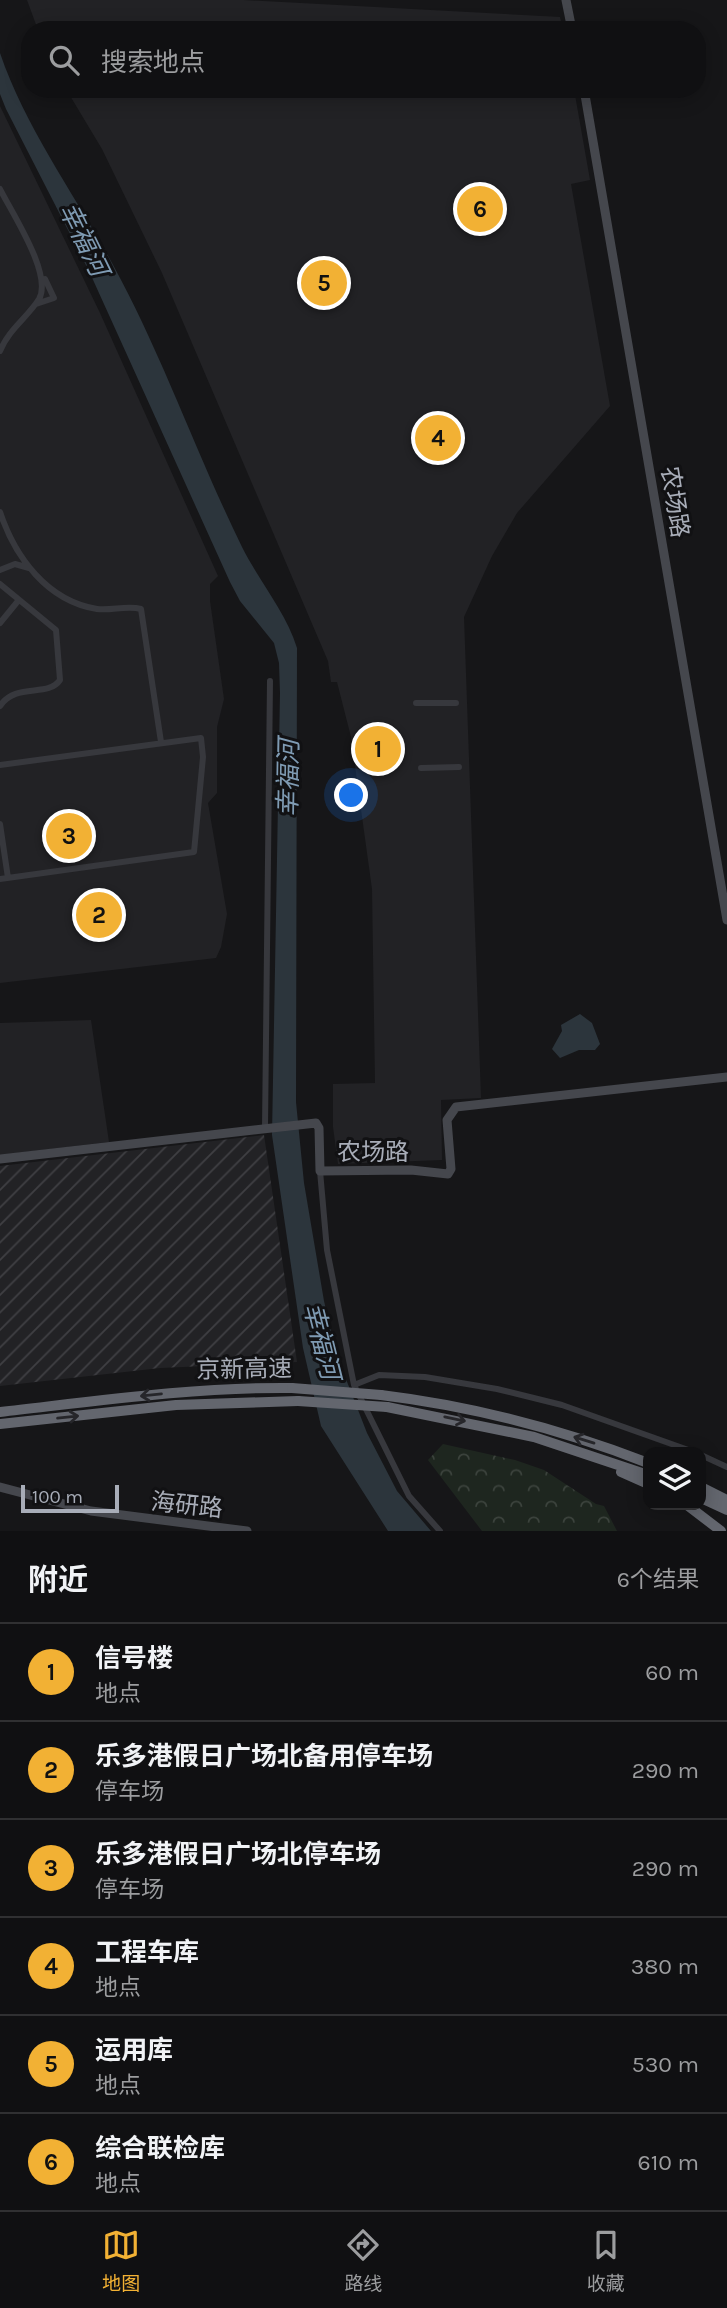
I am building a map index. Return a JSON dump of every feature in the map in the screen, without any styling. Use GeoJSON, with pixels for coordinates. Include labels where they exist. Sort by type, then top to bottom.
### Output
{"type":"FeatureCollection","features":[{"type":"Feature","properties":{"kind":"highway","name":"京新高速"},"geometry":{"type":"LineString","coordinates":[[0,1412],[209,1389],[292,1388],[382,1395],[461,1408],[610,1448],[643,1462]]}},
{"type":"Feature","properties":{"kind":"highway","name":"京新高速"},"geometry":{"type":"LineString","coordinates":[[0,1424],[176,1405],[298,1401],[387,1407],[534,1437],[643,1473]]}},
{"type":"Feature","properties":{"kind":"highway"},"geometry":{"type":"LineString","coordinates":[[534,1437],[559,1451],[643,1482]]}},
{"type":"Feature","properties":{"kind":"highway"},"geometry":{"type":"LineString","coordinates":[[706,1490],[727,1500]]}},
{"type":"Feature","properties":{"kind":"highway"},"geometry":{"type":"LineString","coordinates":[[706,1500],[727,1510]]}},
{"type":"Feature","properties":{"kind":"highway"},"geometry":{"type":"LineString","coordinates":[[694,1510],[721,1531]]}},
{"type":"Feature","properties":{"kind":"street"},"geometry":{"type":"LineString","coordinates":[[566,0],[570,21]]}},
{"type":"Feature","properties":{"kind":"street","name":"农场路"},"geometry":{"type":"LineString","coordinates":[[586,98],[727,920]]}},
{"type":"Feature","properties":{"kind":"street"},"geometry":{"type":"LineString","coordinates":[[0,189],[54,298],[34,305]]}},
{"type":"Feature","properties":{"kind":"street"},"geometry":{"type":"LineString","coordinates":[[0,351],[10,331],[34,305],[44,284],[41,273]]}},
{"type":"Feature","properties":{"kind":"street"},"geometry":{"type":"LineString","coordinates":[[0,512],[13,543],[29,568],[46,585],[74,602],[99,610],[141,609],[161,742]]}},
{"type":"Feature","properties":{"kind":"street"},"geometry":{"type":"LineString","coordinates":[[0,570],[15,564],[29,568]]}},
{"type":"Feature","properties":{"kind":"street"},"geometry":{"type":"LineString","coordinates":[[0,584],[56,630],[60,680],[48,688],[16,692],[0,706]]}},
{"type":"Feature","properties":{"kind":"street"},"geometry":{"type":"LineString","coordinates":[[0,623],[18,601]]}},
{"type":"Feature","properties":{"kind":"street"},"geometry":{"type":"LineString","coordinates":[[266,1128],[270,681]]}},
{"type":"Feature","properties":{"kind":"street"},"geometry":{"type":"LineString","coordinates":[[416,703],[456,703]]}},
{"type":"Feature","properties":{"kind":"street"},"geometry":{"type":"LineString","coordinates":[[0,765],[201,738],[204,757],[194,852],[0,879]]}},
{"type":"Feature","properties":{"kind":"street"},"geometry":{"type":"LineString","coordinates":[[421,768],[459,767]]}},
{"type":"Feature","properties":{"kind":"street"},"geometry":{"type":"LineString","coordinates":[[0,824],[8,878]]}},
{"type":"Feature","properties":{"kind":"street","name":"农场路"},"geometry":{"type":"LineString","coordinates":[[0,1159],[316,1123],[319,1128],[320,1171],[411,1170],[448,1174],[451,1169],[447,1120],[456,1107],[727,1077]]}},
{"type":"Feature","properties":{"kind":"street"},"geometry":{"type":"LineString","coordinates":[[320,1171],[327,1250],[354,1385],[409,1496],[440,1531]]}},
{"type":"Feature","properties":{"kind":"street"},"geometry":{"type":"LineString","coordinates":[[354,1385],[379,1375],[425,1377],[497,1390],[562,1405],[680,1447]]}},
{"type":"Feature","properties":{"kind":"street"},"geometry":{"type":"LineString","coordinates":[[706,1457],[727,1467]]}},
{"type":"Feature","properties":{"kind":"street","name":"海研路"},"geometry":{"type":"LineString","coordinates":[[0,1487],[90,1511],[247,1531]]}},
{"type":"Feature","properties":{"kind":"shaded area"},"geometry":{"type":"Polygon","coordinates":[[[27,0],[243,0],[560,17],[561,21],[35,21],[27,0]]]}},
{"type":"Feature","properties":{"kind":"shaded area"},"geometry":{"type":"Polygon","coordinates":[[[71,98],[576,98],[590,180],[571,184],[610,406],[517,513],[492,556],[464,617],[481,1098],[441,1100],[442,1160],[338,1164],[333,1127],[333,1084],[375,1083],[372,889],[351,737],[337,682],[331,682],[328,661],[162,273],[102,149],[71,98]]]}},
{"type":"Feature","properties":{"kind":"shaded area"},"geometry":{"type":"Polygon","coordinates":[[[0,106],[100,313],[218,576],[210,584],[210,601],[224,699],[217,727],[217,793],[208,803],[227,914],[221,947],[216,958],[0,983],[0,106]]]}},
{"type":"Feature","properties":{"kind":"shaded area"},"geometry":{"type":"Polygon","coordinates":[[[91,1020],[109,1142],[0,1155],[0,1023],[91,1020]]]}},
{"type":"Feature","properties":{"kind":"shaded area"},"geometry":{"type":"Polygon","coordinates":[[[264,1135],[297,1362],[160,1368],[0,1386],[0,1166],[264,1135]]]}},
{"type":"Feature","properties":{"kind":"green space"},"geometry":{"type":"Polygon","coordinates":[[[443,1444],[515,1460],[544,1470],[596,1504],[604,1506],[617,1531],[482,1531],[428,1460],[443,1444]]]}},
{"type":"Feature","properties":{"kind":"water","name":"幸福河"},"geometry":{"type":"Polygon","coordinates":[[[0,53],[23,108],[130,297],[242,547],[279,609],[297,648],[296,1102],[304,1183],[324,1301],[337,1356],[367,1433],[397,1491],[431,1531],[388,1531],[321,1426],[303,1348],[272,1135],[280,693],[279,663],[274,643],[240,601],[230,582],[89,271],[6,109],[0,94],[0,53]]]}},
{"type":"Feature","properties":{"kind":"water"},"geometry":{"type":"Polygon","coordinates":[[[580,1014],[592,1023],[600,1044],[595,1050],[579,1050],[560,1058],[552,1049],[562,1031],[561,1025],[580,1014]]]}},
{"type":"Feature","properties":{"kind":"place","name":"综合联检库"},"geometry":{"type":"Point","coordinates":[480,209]}},
{"type":"Feature","properties":{"kind":"place","name":"运用库"},"geometry":{"type":"Point","coordinates":[324,283]}},
{"type":"Feature","properties":{"kind":"place","name":"工程车库"},"geometry":{"type":"Point","coordinates":[438,438]}},
{"type":"Feature","properties":{"kind":"place","name":"信号楼"},"geometry":{"type":"Point","coordinates":[378,749]}},
{"type":"Feature","properties":{"kind":"place","name":"乐多港假日广场北停车场"},"geometry":{"type":"Point","coordinates":[69,836]}},
{"type":"Feature","properties":{"kind":"place","name":"乐多港假日广场北备用停车场"},"geometry":{"type":"Point","coordinates":[99,915]}}]}
